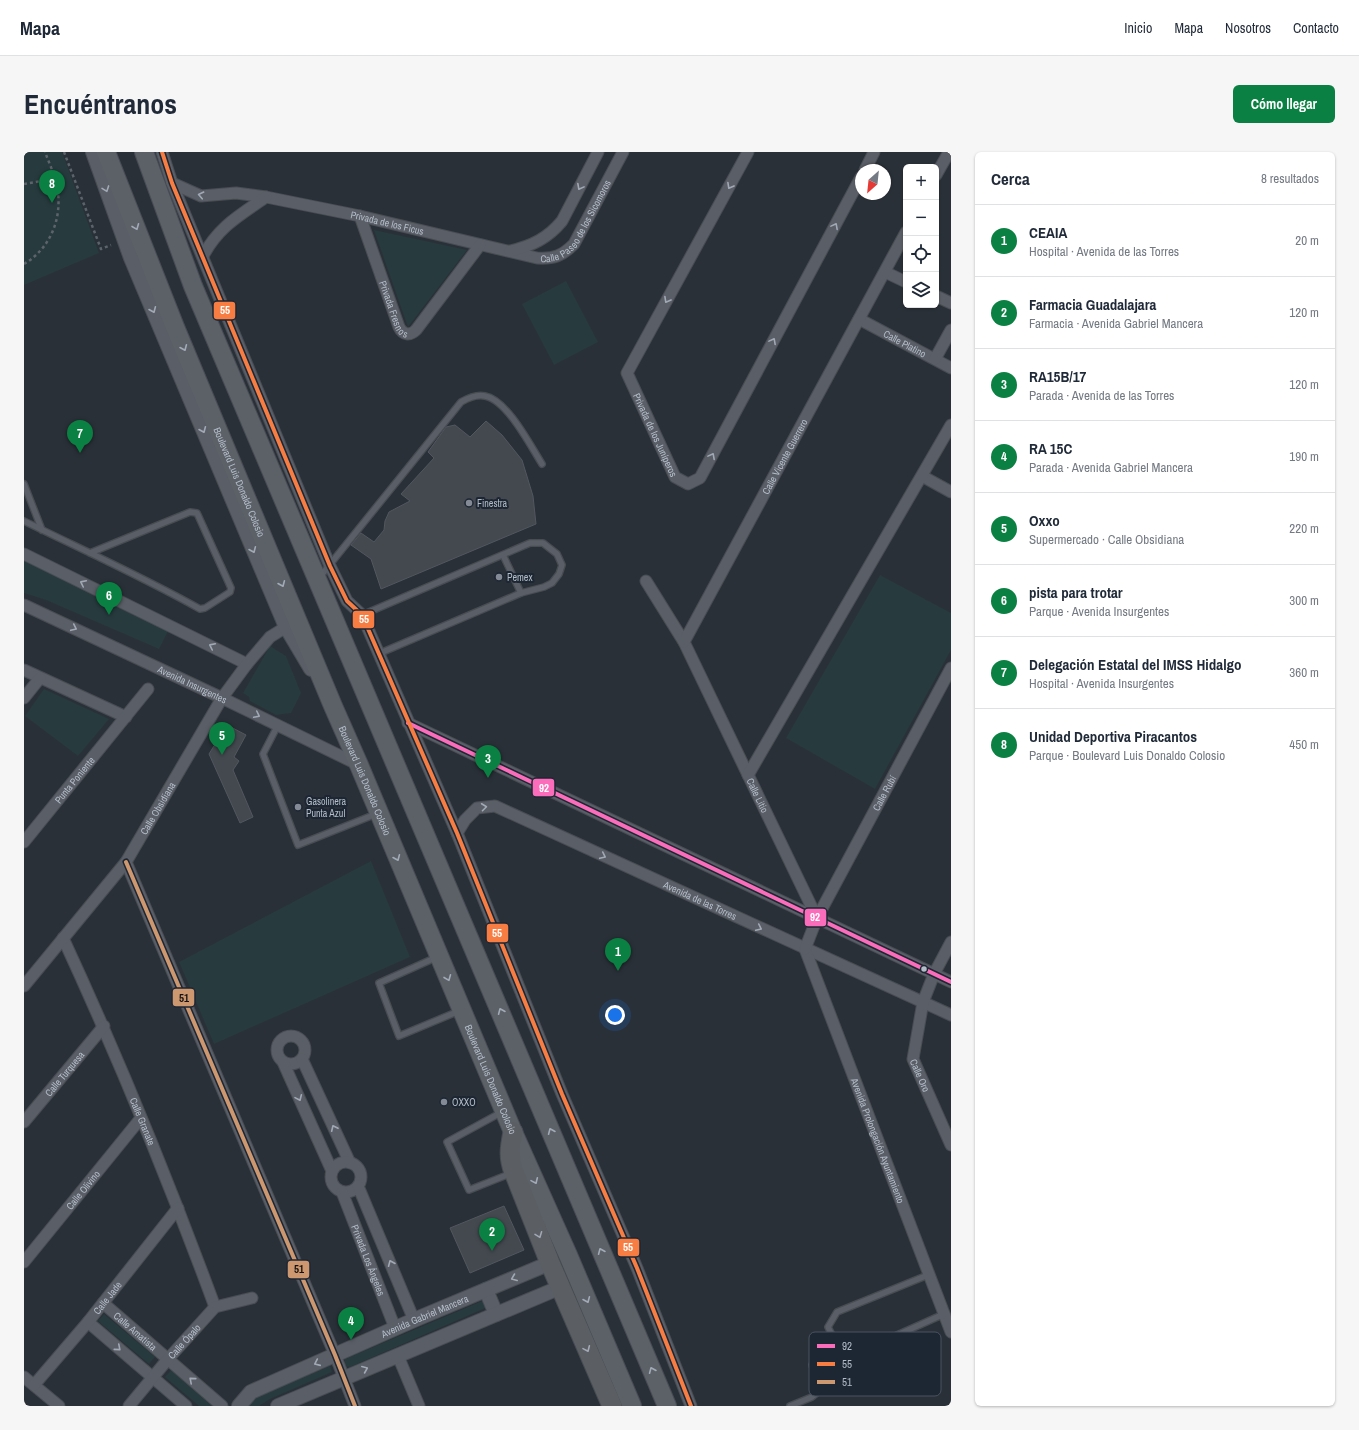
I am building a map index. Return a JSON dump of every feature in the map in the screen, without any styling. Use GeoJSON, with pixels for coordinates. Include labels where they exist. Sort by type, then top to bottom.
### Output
{"type":"FeatureCollection","features":[{"type":"Feature","properties":{"kind":"highway"},"geometry":{"type":"LineString","coordinates":[[513,1132],[509,1150],[510,1162],[550,1264],[612,1406]]}},
{"type":"Feature","properties":{"kind":"main road","name":"Boulevard Luis Donaldo Colosio"},"geometry":{"type":"LineString","coordinates":[[106,152],[175,327],[333,706],[504,1111],[568,1255],[632,1406]]}},
{"type":"Feature","properties":{"kind":"main road"},"geometry":{"type":"LineString","coordinates":[[144,152],[193,286],[667,1406]]}},
{"type":"Feature","properties":{"kind":"street"},"geometry":{"type":"LineString","coordinates":[[93,152],[131,258],[286,627],[333,706]]}},
{"type":"Feature","properties":{"kind":"street"},"geometry":{"type":"LineString","coordinates":[[162,152],[172,183],[330,566],[347,601],[362,615],[408,724],[457,833],[562,1094],[637,1268],[691,1406]]}},
{"type":"Feature","properties":{"kind":"street","name":"Calle Paseo de los Sicomoros"},"geometry":{"type":"LineString","coordinates":[[507,252],[524,248],[535,243],[554,230],[562,221],[598,152]]}},
{"type":"Feature","properties":{"kind":"street","name":"Calle Paseo de los Sicomoros"},"geometry":{"type":"LineString","coordinates":[[507,252],[537,258],[553,259],[565,253],[574,244],[623,152]]}},
{"type":"Feature","properties":{"kind":"street","name":"Privada de los Juníperos"},"geometry":{"type":"LineString","coordinates":[[748,152],[627,373],[675,477],[688,484],[700,478],[855,188]]}},
{"type":"Feature","properties":{"kind":"street"},"geometry":{"type":"LineString","coordinates":[[868,164],[874,152]]}},
{"type":"Feature","properties":{"kind":"street"},"geometry":{"type":"LineString","coordinates":[[939,170],[949,152]]}},
{"type":"Feature","properties":{"kind":"street","name":"Privada de los Ficus"},"geometry":{"type":"LineString","coordinates":[[172,183],[201,196],[236,194],[266,197],[360,216],[507,252]]}},
{"type":"Feature","properties":{"kind":"street"},"geometry":{"type":"LineString","coordinates":[[202,256],[219,231],[266,197]]}},
{"type":"Feature","properties":{"kind":"street","name":"Privada Fresnos"},"geometry":{"type":"LineString","coordinates":[[360,216],[399,327],[402,332],[407,334],[413,334],[480,245]]}},
{"type":"Feature","properties":{"kind":"street"},"geometry":{"type":"LineString","coordinates":[[903,281],[884,272],[904,236]]}},
{"type":"Feature","properties":{"kind":"street","name":"Calle Vicente Guerrero"},"geometry":{"type":"LineString","coordinates":[[684,642],[884,272]]}},
{"type":"Feature","properties":{"kind":"street"},"geometry":{"type":"LineString","coordinates":[[939,297],[951,303]]}},
{"type":"Feature","properties":{"kind":"street","name":"Calle Platino"},"geometry":{"type":"LineString","coordinates":[[858,319],[951,368]]}},
{"type":"Feature","properties":{"kind":"street"},"geometry":{"type":"LineString","coordinates":[[935,359],[951,330]]}},
{"type":"Feature","properties":{"kind":"street"},"geometry":{"type":"LineString","coordinates":[[748,775],[951,425]]}},
{"type":"Feature","properties":{"kind":"street"},"geometry":{"type":"LineString","coordinates":[[922,476],[951,492]]}},
{"type":"Feature","properties":{"kind":"street"},"geometry":{"type":"LineString","coordinates":[[24,554],[248,664]]}},
{"type":"Feature","properties":{"kind":"street","name":"Calle Litio"},"geometry":{"type":"LineString","coordinates":[[646,581],[684,642],[817,918]]}},
{"type":"Feature","properties":{"kind":"street","name":"Avenida Insurgentes"},"geometry":{"type":"LineString","coordinates":[[24,604],[359,765]]}},
{"type":"Feature","properties":{"kind":"street","name":"Calle Obsidiana"},"geometry":{"type":"LineString","coordinates":[[24,986],[126,862],[222,698],[270,637],[286,627]]}},
{"type":"Feature","properties":{"kind":"street","name":"Calle Rubí"},"geometry":{"type":"LineString","coordinates":[[817,918],[951,668]]}},
{"type":"Feature","properties":{"kind":"street"},"geometry":{"type":"LineString","coordinates":[[24,670],[126,717]]}},
{"type":"Feature","properties":{"kind":"street"},"geometry":{"type":"LineString","coordinates":[[24,698],[40,678]]}},
{"type":"Feature","properties":{"kind":"street","name":"Punta Poniente"},"geometry":{"type":"LineString","coordinates":[[24,842],[148,689]]}},
{"type":"Feature","properties":{"kind":"street"},"geometry":{"type":"LineString","coordinates":[[408,724],[951,982]]}},
{"type":"Feature","properties":{"kind":"street","name":"Avenida de las Torres"},"geometry":{"type":"LineString","coordinates":[[457,833],[465,820],[477,808],[495,806],[951,1015]]}},
{"type":"Feature","properties":{"kind":"street"},"geometry":{"type":"LineString","coordinates":[[126,862],[335,1355],[355,1406]]}},
{"type":"Feature","properties":{"kind":"street"},"geometry":{"type":"LineString","coordinates":[[805,949],[817,918]]}},
{"type":"Feature","properties":{"kind":"street","name":"Calle Granate"},"geometry":{"type":"LineString","coordinates":[[64,938],[104,1026],[178,1208],[215,1307]]}},
{"type":"Feature","properties":{"kind":"street","name":"Calle Oro"},"geometry":{"type":"LineString","coordinates":[[951,942],[934,974],[923,1002],[913,1059],[951,1145]]}},
{"type":"Feature","properties":{"kind":"street","name":"Avenida Prolongación Ayuntamiento"},"geometry":{"type":"LineString","coordinates":[[805,949],[928,1276],[951,1332]]}},
{"type":"Feature","properties":{"kind":"street","name":"Calle Turquesa"},"geometry":{"type":"LineString","coordinates":[[24,1122],[104,1026]]}},
{"type":"Feature","properties":{"kind":"street"},"geometry":{"type":"LineString","coordinates":[[283,1062],[290,1064],[296,1063],[302,1059],[305,1053],[305,1046],[296,1036],[288,1035],[277,1043],[276,1050],[278,1057],[283,1062],[332,1171],[332,1184],[342,1192],[351,1191],[358,1186],[361,1179],[360,1172],[350,1163],[302,1059]]}},
{"type":"Feature","properties":{"kind":"street","name":"Calle Olivino"},"geometry":{"type":"LineString","coordinates":[[24,1262],[141,1118]]}},
{"type":"Feature","properties":{"kind":"street"},"geometry":{"type":"LineString","coordinates":[[332,1171],[343,1163],[350,1163]]}},
{"type":"Feature","properties":{"kind":"street","name":"Privada Los Ángeles"},"geometry":{"type":"LineString","coordinates":[[358,1186],[414,1320]]}},
{"type":"Feature","properties":{"kind":"street","name":"Privada Los Ángeles"},"geometry":{"type":"LineString","coordinates":[[342,1192],[395,1328]]}},
{"type":"Feature","properties":{"kind":"street","name":"Calle Jade"},"geometry":{"type":"LineString","coordinates":[[34,1385],[88,1322],[178,1208]]}},
{"type":"Feature","properties":{"kind":"street","name":"Avenida Gabriel Mancera"},"geometry":{"type":"LineString","coordinates":[[239,1406],[251,1392],[395,1328],[550,1264]]}},
{"type":"Feature","properties":{"kind":"street"},"geometry":{"type":"LineString","coordinates":[[278,1406],[561,1287]]}},
{"type":"Feature","properties":{"kind":"street"},"geometry":{"type":"LineString","coordinates":[[486,1290],[496,1314]]}},
{"type":"Feature","properties":{"kind":"street"},"geometry":{"type":"LineString","coordinates":[[215,1307],[252,1298]]}},
{"type":"Feature","properties":{"kind":"street","name":"Calle Amatista"},"geometry":{"type":"LineString","coordinates":[[103,1303],[222,1406]]}},
{"type":"Feature","properties":{"kind":"street","name":"Calle Ópalo"},"geometry":{"type":"LineString","coordinates":[[130,1406],[152,1377],[215,1307]]}},
{"type":"Feature","properties":{"kind":"street"},"geometry":{"type":"LineString","coordinates":[[88,1322],[186,1406]]}},
{"type":"Feature","properties":{"kind":"street"},"geometry":{"type":"LineString","coordinates":[[398,1356],[419,1406]]}},
{"type":"Feature","properties":{"kind":"street"},"geometry":{"type":"LineString","coordinates":[[24,1377],[59,1406]]}},
{"type":"Feature","properties":{"kind":"lane"},"geometry":{"type":"LineString","coordinates":[[318,580],[461,402],[471,396],[485,396],[503,406],[542,464]]}},
{"type":"Feature","properties":{"kind":"lane"},"geometry":{"type":"LineString","coordinates":[[24,484],[42,530]]}},
{"type":"Feature","properties":{"kind":"lane"},"geometry":{"type":"LineString","coordinates":[[24,520],[90,553],[125,568],[200,609],[205,608],[230,592],[230,588],[197,513],[194,512],[190,512],[90,553]]}},
{"type":"Feature","properties":{"kind":"lane"},"geometry":{"type":"LineString","coordinates":[[362,615],[530,543],[543,543],[557,554],[562,565],[559,574],[552,583],[544,587],[521,593],[378,654]]}},
{"type":"Feature","properties":{"kind":"lane"},"geometry":{"type":"LineString","coordinates":[[503,555],[521,593]]}},
{"type":"Feature","properties":{"kind":"lane"},"geometry":{"type":"LineString","coordinates":[[278,725],[263,754],[298,844],[378,813]]}},
{"type":"Feature","properties":{"kind":"lane"},"geometry":{"type":"LineString","coordinates":[[439,956],[379,983],[399,1036],[461,1010]]}},
{"type":"Feature","properties":{"kind":"lane"},"geometry":{"type":"LineString","coordinates":[[504,1111],[447,1142],[469,1190],[514,1172]]}},
{"type":"Feature","properties":{"kind":"lane"},"geometry":{"type":"LineString","coordinates":[[830,1332],[828,1327],[837,1312],[928,1276]]}},
{"type":"Feature","properties":{"kind":"lane"},"geometry":{"type":"LineString","coordinates":[[904,1332],[944,1314]]}},
{"type":"Feature","properties":{"kind":"lane"},"geometry":{"type":"LineString","coordinates":[[790,1406],[813,1396]]}},
{"type":"Feature","properties":{"kind":"path"},"geometry":{"type":"LineString","coordinates":[[24,264],[33,259],[45,247],[54,229],[59,209],[57,187],[45,152]]}},
{"type":"Feature","properties":{"kind":"path"},"geometry":{"type":"LineString","coordinates":[[24,184],[41,180],[53,174]]}},
{"type":"Feature","properties":{"kind":"green space"},"geometry":{"type":"Polygon","coordinates":[[[24,152],[62,152],[99,253],[24,285],[24,152]]]}},
{"type":"Feature","properties":{"kind":"green space"},"geometry":{"type":"Polygon","coordinates":[[[374,230],[467,250],[408,327],[374,230]]]}},
{"type":"Feature","properties":{"kind":"green space"},"geometry":{"type":"Polygon","coordinates":[[[566,281],[598,342],[554,365],[522,304],[566,281]]]}},
{"type":"Feature","properties":{"kind":"green space"},"geometry":{"type":"Polygon","coordinates":[[[24,561],[169,629],[159,649],[46,600],[24,593],[24,561]]]}},
{"type":"Feature","properties":{"kind":"green space"},"geometry":{"type":"Polygon","coordinates":[[[880,575],[951,613],[951,650],[875,789],[786,738],[880,575]]]}},
{"type":"Feature","properties":{"kind":"green space"},"geometry":{"type":"Polygon","coordinates":[[[270,646],[286,656],[301,693],[291,713],[276,715],[250,701],[249,697],[243,693],[270,646]]]}},
{"type":"Feature","properties":{"kind":"green space"},"geometry":{"type":"Polygon","coordinates":[[[44,689],[109,719],[78,756],[25,716],[44,689]]]}},
{"type":"Feature","properties":{"kind":"green space"},"geometry":{"type":"Polygon","coordinates":[[[371,861],[410,957],[214,1044],[179,962],[371,861]]]}},
{"type":"Feature","properties":{"kind":"green space"},"geometry":{"type":"Polygon","coordinates":[[[487,1299],[490,1306],[350,1367],[345,1366],[345,1359],[487,1299]]]}},
{"type":"Feature","properties":{"kind":"green space"},"geometry":{"type":"Polygon","coordinates":[[[104,1314],[155,1357],[149,1364],[98,1321],[104,1314]]]}},
{"type":"Feature","properties":{"kind":"green space"},"geometry":{"type":"Polygon","coordinates":[[[330,1366],[332,1372],[270,1399],[259,1406],[249,1406],[254,1399],[263,1393],[330,1366]]]}},
{"type":"Feature","properties":{"kind":"green space"},"geometry":{"type":"Polygon","coordinates":[[[171,1370],[212,1406],[199,1406],[165,1377],[171,1370]]]}},
{"type":"Feature","properties":{"kind":"building","name":"Finestra"},"geometry":{"type":"Polygon","coordinates":[[[486,421],[502,435],[522,460],[533,496],[536,524],[381,589],[371,559],[351,545],[361,533],[374,542],[384,530],[385,521],[389,512],[410,501],[401,494],[434,458],[428,452],[446,427],[455,425],[470,437],[486,421]]]}},
{"type":"Feature","properties":{"kind":"building"},"geometry":{"type":"Polygon","coordinates":[[[227,725],[246,735],[234,757],[239,761],[233,770],[253,817],[240,823],[209,754],[227,725]]]}},
{"type":"Feature","properties":{"kind":"building"},"geometry":{"type":"Polygon","coordinates":[[[504,1206],[524,1250],[470,1273],[450,1228],[504,1206]]]}},
{"type":"Feature","properties":{"kind":"transit line","name":"55"},"geometry":{"type":"LineString","coordinates":[[162,152],[172,183],[330,566],[347,601],[362,615],[457,833],[562,1094],[637,1268],[691,1406]]}},
{"type":"Feature","properties":{"kind":"transit line","name":"92"},"geometry":{"type":"LineString","coordinates":[[408,723],[951,982]]}},
{"type":"Feature","properties":{"kind":"transit line","name":"51"},"geometry":{"type":"LineString","coordinates":[[126,862],[335,1355],[355,1406]]}},
{"type":"Feature","properties":{"kind":"place","name":"Unidad Deportiva Piracantos"},"geometry":{"type":"Point","coordinates":[52,203]}},
{"type":"Feature","properties":{"kind":"place","name":"Delegación Estatal del IMSS Hidalgo"},"geometry":{"type":"Point","coordinates":[80,453]}},
{"type":"Feature","properties":{"kind":"place","name":"Finestra"},"geometry":{"type":"Point","coordinates":[469,503]}},
{"type":"Feature","properties":{"kind":"place","name":"Pemex"},"geometry":{"type":"Point","coordinates":[499,577]}},
{"type":"Feature","properties":{"kind":"place","name":"pista para trotar"},"geometry":{"type":"Point","coordinates":[109,615]}},
{"type":"Feature","properties":{"kind":"place","name":"Oxxo"},"geometry":{"type":"Point","coordinates":[222,755]}},
{"type":"Feature","properties":{"kind":"place","name":"RA15B/17"},"geometry":{"type":"Point","coordinates":[488,778]}},
{"type":"Feature","properties":{"kind":"place","name":"Gasolinera Punta Azul"},"geometry":{"type":"Point","coordinates":[298,807]}},
{"type":"Feature","properties":{"kind":"place","name":"CEAIA"},"geometry":{"type":"Point","coordinates":[618,971]}},
{"type":"Feature","properties":{"kind":"place","name":"OXXO"},"geometry":{"type":"Point","coordinates":[444,1102]}},
{"type":"Feature","properties":{"kind":"place","name":"Farmacia Guadalajara"},"geometry":{"type":"Point","coordinates":[492,1251]}},
{"type":"Feature","properties":{"kind":"place","name":"RA 15C"},"geometry":{"type":"Point","coordinates":[351,1340]}}]}
